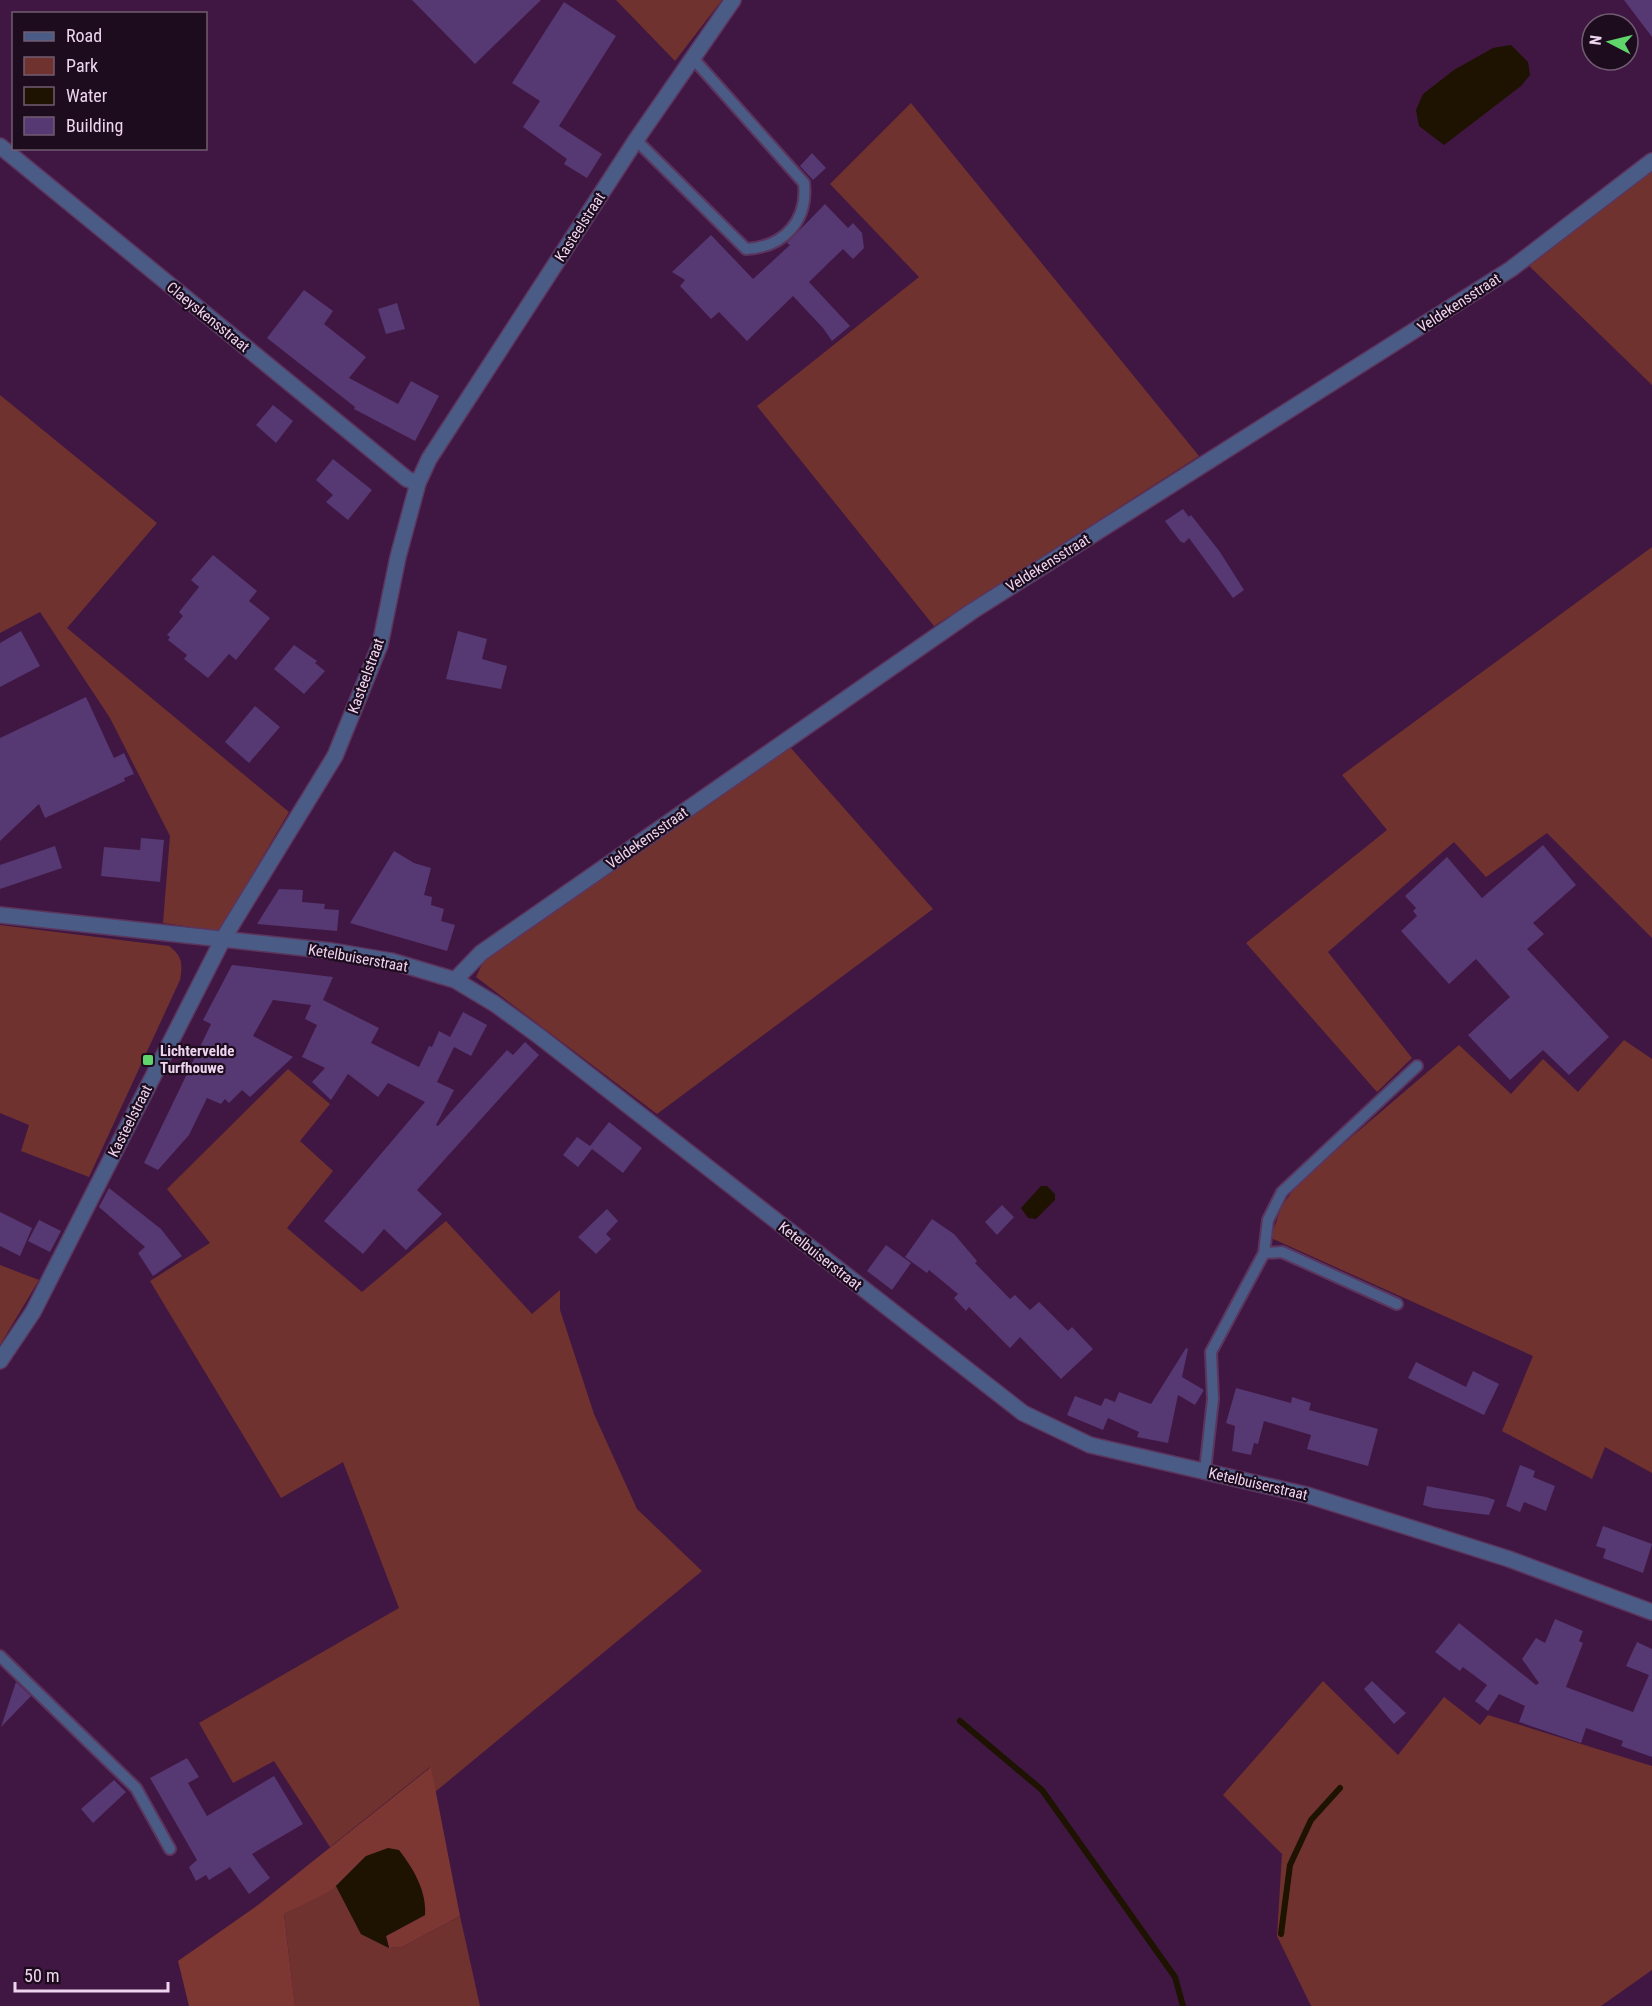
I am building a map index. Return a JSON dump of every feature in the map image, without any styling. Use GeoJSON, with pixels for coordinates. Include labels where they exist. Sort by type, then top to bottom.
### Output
{"type":"FeatureCollection","features":[{"type":"Feature","properties":{"kind":"street","name":"Kasteelstraat"},"geometry":{"type":"LineString","coordinates":[[0,1361],[33,1312],[223,939],[335,756],[380,645],[398,557],[418,483],[448,426],[636,140],[733,0]]}},
{"type":"Feature","properties":{"kind":"street","name":"Claeyskensstraat"},"geometry":{"type":"LineString","coordinates":[[0,146],[331,418],[407,479],[418,483]]}},
{"type":"Feature","properties":{"kind":"street","name":"Veldekensstraat"},"geometry":{"type":"LineString","coordinates":[[455,980],[481,952],[971,612],[1511,269],[1652,161]]}},
{"type":"Feature","properties":{"kind":"street","name":"Ketelbuiserstraat"},"geometry":{"type":"LineString","coordinates":[[0,915],[391,960],[455,980],[495,1004],[539,1036],[1023,1413],[1090,1445],[1306,1495],[1509,1559],[1652,1612]]}},
{"type":"Feature","properties":{"kind":"lane"},"geometry":{"type":"LineString","coordinates":[[636,140],[746,249],[760,248],[777,242],[793,229],[806,199],[804,183],[698,64],[691,59]]}},
{"type":"Feature","properties":{"kind":"lane"},"geometry":{"type":"LineString","coordinates":[[1205,1471],[1213,1399],[1211,1352],[1264,1253],[1268,1220],[1282,1192],[1418,1066]]}},
{"type":"Feature","properties":{"kind":"lane"},"geometry":{"type":"LineString","coordinates":[[1264,1253],[1282,1252],[1397,1304]]}},
{"type":"Feature","properties":{"kind":"lane"},"geometry":{"type":"LineString","coordinates":[[0,1656],[136,1788],[170,1849]]}},
{"type":"Feature","properties":{"kind":"green space"},"geometry":{"type":"Polygon","coordinates":[[[616,0],[722,0],[675,61],[616,0]]]}},
{"type":"Feature","properties":{"kind":"green space"},"geometry":{"type":"Polygon","coordinates":[[[911,103],[1199,456],[934,626],[757,406],[919,277],[830,184],[911,103]]]}},
{"type":"Feature","properties":{"kind":"green space"},"geometry":{"type":"Polygon","coordinates":[[[1652,170],[1652,385],[1526,263],[1652,170]]]}},
{"type":"Feature","properties":{"kind":"green space"},"geometry":{"type":"Polygon","coordinates":[[[0,395],[157,523],[67,628],[289,812],[219,931],[163,923],[170,836],[110,718],[40,612],[0,633],[0,395]]]}},
{"type":"Feature","properties":{"kind":"green space"},"geometry":{"type":"Polygon","coordinates":[[[1652,547],[1652,938],[1547,833],[1486,877],[1454,842],[1328,952],[1412,1058],[1377,1092],[1246,943],[1387,830],[1342,775],[1652,547]]]}},
{"type":"Feature","properties":{"kind":"green space"},"geometry":{"type":"Polygon","coordinates":[[[790,747],[933,909],[657,1114],[476,977],[483,962],[790,747]]]}},
{"type":"Feature","properties":{"kind":"green space"},"geometry":{"type":"Polygon","coordinates":[[[0,925],[169,946],[177,953],[180,960],[180,980],[89,1177],[21,1151],[29,1125],[0,1113],[0,925]]]}},
{"type":"Feature","properties":{"kind":"green space"},"geometry":{"type":"Polygon","coordinates":[[[1624,1040],[1652,1059],[1652,1473],[1605,1447],[1592,1479],[1502,1431],[1533,1356],[1271,1238],[1281,1207],[1300,1181],[1459,1045],[1511,1094],[1543,1059],[1578,1092],[1624,1040]]]}},
{"type":"Feature","properties":{"kind":"green space"},"geometry":{"type":"Polygon","coordinates":[[[288,1069],[330,1104],[300,1141],[333,1171],[287,1228],[362,1292],[446,1221],[532,1314],[560,1290],[560,1310],[594,1414],[637,1509],[702,1571],[435,1792],[430,1767],[330,1847],[274,1761],[233,1783],[199,1723],[399,1608],[343,1462],[281,1498],[150,1281],[210,1243],[167,1189],[288,1069]]]}},
{"type":"Feature","properties":{"kind":"green space"},"geometry":{"type":"Polygon","coordinates":[[[0,1265],[39,1280],[0,1345],[0,1265]]]}},
{"type":"Feature","properties":{"kind":"green space"},"geometry":{"type":"Polygon","coordinates":[[[1323,1681],[1398,1755],[1444,1697],[1480,1725],[1488,1715],[1652,1766],[1652,1970],[1601,2006],[1311,2006],[1277,1936],[1282,1854],[1223,1795],[1323,1681]]]}},
{"type":"Feature","properties":{"kind":"green space"},"geometry":{"type":"Polygon","coordinates":[[[336,1886],[361,1934],[389,1948],[402,1947],[460,1916],[480,2006],[295,2006],[284,1914],[336,1886]]]}},
{"type":"Feature","properties":{"kind":"shaded area"},"geometry":{"type":"Polygon","coordinates":[[[431,1767],[460,1916],[402,1947],[389,1948],[386,1936],[425,1915],[366,1856],[332,1890],[284,1914],[295,2006],[189,2006],[178,1961],[258,1905],[431,1767]]]}},
{"type":"Feature","properties":{"kind":"water"},"geometry":{"type":"Polygon","coordinates":[[[1511,45],[1528,62],[1530,75],[1521,86],[1444,145],[1419,126],[1416,110],[1423,94],[1454,70],[1493,48],[1511,45]]]}},
{"type":"Feature","properties":{"kind":"water"},"geometry":{"type":"Polygon","coordinates":[[[1041,1186],[1047,1186],[1055,1194],[1055,1200],[1036,1219],[1028,1218],[1021,1208],[1041,1186]]]}},
{"type":"Feature","properties":{"kind":"water"},"geometry":{"type":"Polygon","coordinates":[[[388,1848],[399,1850],[409,1864],[418,1880],[425,1906],[425,1915],[386,1936],[389,1948],[361,1934],[336,1886],[366,1856],[388,1848]]]}},
{"type":"Feature","properties":{"kind":"building"},"geometry":{"type":"Polygon","coordinates":[[[412,0],[541,0],[475,64],[412,0]]]}},
{"type":"Feature","properties":{"kind":"building"},"geometry":{"type":"Polygon","coordinates":[[[1624,0],[1652,0],[1652,37],[1640,21],[1640,12],[1633,12],[1624,0]]]}},
{"type":"Feature","properties":{"kind":"building"},"geometry":{"type":"Polygon","coordinates":[[[564,2],[616,36],[559,126],[602,154],[587,178],[564,164],[567,159],[523,127],[540,101],[512,83],[564,2]]]}},
{"type":"Feature","properties":{"kind":"building"},"geometry":{"type":"Polygon","coordinates":[[[812,153],[826,168],[813,180],[800,166],[812,153]]]}},
{"type":"Feature","properties":{"kind":"building"},"geometry":{"type":"Polygon","coordinates":[[[825,204],[848,228],[853,223],[862,233],[864,248],[853,259],[843,249],[809,282],[850,326],[832,341],[793,296],[747,341],[719,312],[711,319],[680,286],[685,280],[672,272],[711,235],[753,279],[790,245],[787,243],[825,204]]]}},
{"type":"Feature","properties":{"kind":"building"},"geometry":{"type":"Polygon","coordinates":[[[304,290],[333,311],[324,324],[366,357],[349,378],[398,404],[411,381],[439,396],[415,441],[354,409],[355,407],[267,338],[304,290]]]}},
{"type":"Feature","properties":{"kind":"building"},"geometry":{"type":"Polygon","coordinates":[[[397,303],[405,329],[386,334],[378,309],[397,303]]]}},
{"type":"Feature","properties":{"kind":"building"},"geometry":{"type":"Polygon","coordinates":[[[273,405],[293,421],[276,443],[256,425],[273,405]]]}},
{"type":"Feature","properties":{"kind":"building"},"geometry":{"type":"Polygon","coordinates":[[[333,459],[372,490],[348,520],[326,502],[333,495],[316,480],[333,459]]]}},
{"type":"Feature","properties":{"kind":"building"},"geometry":{"type":"Polygon","coordinates":[[[1183,509],[1189,517],[1191,515],[1220,552],[1244,590],[1233,598],[1189,538],[1184,543],[1180,541],[1165,521],[1183,509]]]}},
{"type":"Feature","properties":{"kind":"building"},"geometry":{"type":"Polygon","coordinates":[[[213,555],[257,591],[249,601],[270,618],[236,660],[229,654],[208,678],[184,659],[187,655],[168,640],[170,637],[167,635],[183,616],[179,612],[199,587],[191,580],[213,555]]]}},
{"type":"Feature","properties":{"kind":"building"},"geometry":{"type":"Polygon","coordinates":[[[21,631],[40,666],[0,687],[0,643],[21,631]]]}},
{"type":"Feature","properties":{"kind":"building"},"geometry":{"type":"Polygon","coordinates":[[[458,631],[487,639],[482,659],[507,666],[501,689],[446,679],[458,631]]]}},
{"type":"Feature","properties":{"kind":"building"},"geometry":{"type":"Polygon","coordinates":[[[294,645],[317,661],[315,663],[325,671],[304,694],[274,669],[294,645]]]}},
{"type":"Feature","properties":{"kind":"building"},"geometry":{"type":"Polygon","coordinates":[[[86,697],[114,758],[124,753],[134,774],[124,778],[125,781],[45,818],[39,804],[0,841],[0,738],[86,697]]]}},
{"type":"Feature","properties":{"kind":"building"},"geometry":{"type":"Polygon","coordinates":[[[255,706],[280,727],[249,763],[225,742],[255,706]]]}},
{"type":"Feature","properties":{"kind":"building"},"geometry":{"type":"Polygon","coordinates":[[[141,838],[164,840],[160,882],[101,876],[104,847],[140,850],[141,838]]]}},
{"type":"Feature","properties":{"kind":"building"},"geometry":{"type":"Polygon","coordinates":[[[1543,845],[1576,885],[1533,923],[1544,934],[1527,949],[1609,1037],[1569,1075],[1543,1050],[1510,1080],[1468,1035],[1510,997],[1476,959],[1449,984],[1401,931],[1417,916],[1413,911],[1416,908],[1405,896],[1447,857],[1482,898],[1543,845]]]}},
{"type":"Feature","properties":{"kind":"building"},"geometry":{"type":"Polygon","coordinates":[[[55,846],[62,868],[0,889],[0,865],[55,846]]]}},
{"type":"Feature","properties":{"kind":"building"},"geometry":{"type":"Polygon","coordinates":[[[394,851],[414,863],[431,868],[424,895],[432,897],[431,905],[444,909],[441,921],[455,925],[447,951],[350,923],[394,851]]]}},
{"type":"Feature","properties":{"kind":"building"},"geometry":{"type":"Polygon","coordinates":[[[279,889],[303,890],[302,902],[325,904],[324,909],[339,910],[337,931],[257,924],[279,889]]]}},
{"type":"Feature","properties":{"kind":"building"},"geometry":{"type":"Polygon","coordinates":[[[232,965],[333,977],[323,1000],[379,1028],[371,1043],[419,1067],[439,1031],[450,1037],[463,1012],[487,1025],[471,1056],[454,1047],[437,1082],[454,1090],[436,1125],[438,1126],[507,1050],[513,1055],[525,1042],[539,1055],[417,1190],[442,1214],[406,1250],[384,1229],[363,1254],[324,1221],[425,1102],[388,1083],[378,1097],[348,1074],[331,1100],[312,1082],[325,1068],[302,1057],[317,1025],[305,1019],[311,1005],[273,1000],[253,1036],[293,1057],[250,1097],[242,1090],[229,1103],[225,1099],[221,1104],[207,1098],[189,1135],[158,1170],[144,1163],[211,1024],[203,1020],[232,965]]]}},
{"type":"Feature","properties":{"kind":"building"},"geometry":{"type":"Polygon","coordinates":[[[609,1122],[642,1148],[623,1173],[592,1149],[578,1167],[563,1155],[577,1137],[590,1146],[609,1122]]]}},
{"type":"Feature","properties":{"kind":"building"},"geometry":{"type":"Polygon","coordinates":[[[109,1188],[161,1229],[182,1256],[153,1276],[138,1253],[145,1247],[99,1207],[109,1188]]]}},
{"type":"Feature","properties":{"kind":"building"},"geometry":{"type":"Polygon","coordinates":[[[1002,1205],[1014,1217],[997,1235],[985,1222],[1002,1205]]]}},
{"type":"Feature","properties":{"kind":"building"},"geometry":{"type":"Polygon","coordinates":[[[607,1209],[618,1221],[606,1234],[611,1239],[596,1254],[578,1237],[607,1209]]]}},
{"type":"Feature","properties":{"kind":"building"},"geometry":{"type":"Polygon","coordinates":[[[0,1212],[32,1228],[20,1256],[0,1246],[0,1212]]]}},
{"type":"Feature","properties":{"kind":"building"},"geometry":{"type":"Polygon","coordinates":[[[932,1219],[954,1234],[977,1261],[975,1263],[1010,1299],[1015,1295],[1030,1310],[1039,1302],[1068,1331],[1072,1327],[1093,1349],[1061,1379],[1020,1337],[1010,1348],[969,1307],[966,1311],[954,1298],[958,1294],[929,1270],[927,1273],[905,1257],[932,1219]]]}},
{"type":"Feature","properties":{"kind":"building"},"geometry":{"type":"Polygon","coordinates":[[[39,1220],[61,1231],[50,1252],[28,1241],[39,1220]]]}},
{"type":"Feature","properties":{"kind":"building"},"geometry":{"type":"Polygon","coordinates":[[[886,1245],[911,1263],[892,1290],[867,1271],[886,1245]]]}},
{"type":"Feature","properties":{"kind":"building"},"geometry":{"type":"Polygon","coordinates":[[[1186,1348],[1188,1349],[1182,1377],[1204,1390],[1195,1405],[1178,1395],[1168,1443],[1137,1437],[1139,1432],[1108,1418],[1103,1430],[1067,1415],[1075,1396],[1101,1406],[1105,1398],[1115,1402],[1119,1392],[1151,1404],[1186,1348]]]}},
{"type":"Feature","properties":{"kind":"building"},"geometry":{"type":"Polygon","coordinates":[[[1416,1362],[1466,1387],[1473,1371],[1499,1384],[1484,1415],[1408,1378],[1416,1362]]]}},
{"type":"Feature","properties":{"kind":"building"},"geometry":{"type":"Polygon","coordinates":[[[1236,1388],[1291,1403],[1292,1397],[1311,1403],[1309,1410],[1378,1429],[1368,1466],[1307,1449],[1311,1435],[1264,1421],[1258,1444],[1254,1443],[1251,1455],[1232,1451],[1235,1426],[1226,1423],[1236,1388]]]}},
{"type":"Feature","properties":{"kind":"building"},"geometry":{"type":"Polygon","coordinates":[[[1520,1465],[1535,1471],[1533,1477],[1555,1486],[1546,1511],[1524,1502],[1520,1512],[1506,1506],[1520,1465]]]}},
{"type":"Feature","properties":{"kind":"building"},"geometry":{"type":"Polygon","coordinates":[[[1427,1486],[1495,1500],[1489,1515],[1433,1508],[1423,1505],[1427,1486]]]}},
{"type":"Feature","properties":{"kind":"building"},"geometry":{"type":"Polygon","coordinates":[[[1603,1526],[1652,1544],[1643,1573],[1603,1558],[1606,1549],[1596,1546],[1603,1526]]]}},
{"type":"Feature","properties":{"kind":"building"},"geometry":{"type":"Polygon","coordinates":[[[1555,1619],[1583,1631],[1579,1641],[1583,1643],[1566,1687],[1633,1712],[1649,1675],[1626,1666],[1637,1642],[1652,1649],[1652,1757],[1621,1746],[1623,1741],[1586,1728],[1581,1743],[1519,1722],[1525,1706],[1499,1694],[1488,1711],[1475,1701],[1487,1685],[1463,1667],[1460,1671],[1435,1652],[1459,1623],[1536,1685],[1539,1683],[1522,1659],[1536,1638],[1545,1643],[1555,1619]]]}},
{"type":"Feature","properties":{"kind":"building"},"geometry":{"type":"Polygon","coordinates":[[[1372,1681],[1406,1713],[1394,1724],[1364,1689],[1372,1681]]]}},
{"type":"Feature","properties":{"kind":"building"},"geometry":{"type":"Polygon","coordinates":[[[16,1682],[31,1696],[1,1727],[16,1682]]]}},
{"type":"Feature","properties":{"kind":"building"},"geometry":{"type":"Polygon","coordinates":[[[187,1758],[199,1777],[188,1783],[207,1816],[274,1776],[303,1824],[252,1854],[270,1878],[249,1894],[230,1867],[209,1880],[206,1875],[196,1881],[189,1867],[197,1860],[150,1778],[187,1758]]]}},
{"type":"Feature","properties":{"kind":"building"},"geometry":{"type":"Polygon","coordinates":[[[114,1780],[126,1792],[93,1823],[81,1809],[114,1780]]]}},
{"type":"Feature","properties":{"kind":"waterway"},"geometry":{"type":"LineString","coordinates":[[960,1721],[1042,1790],[1175,1977],[1183,2006]]}},
{"type":"Feature","properties":{"kind":"waterway"},"geometry":{"type":"LineString","coordinates":[[1281,1934],[1290,1865],[1311,1820],[1340,1788]]}},
{"type":"Feature","properties":{"kind":"place","name":"Lichtervelde Turfhouwe"},"geometry":{"type":"Point","coordinates":[148,1060]}}]}
